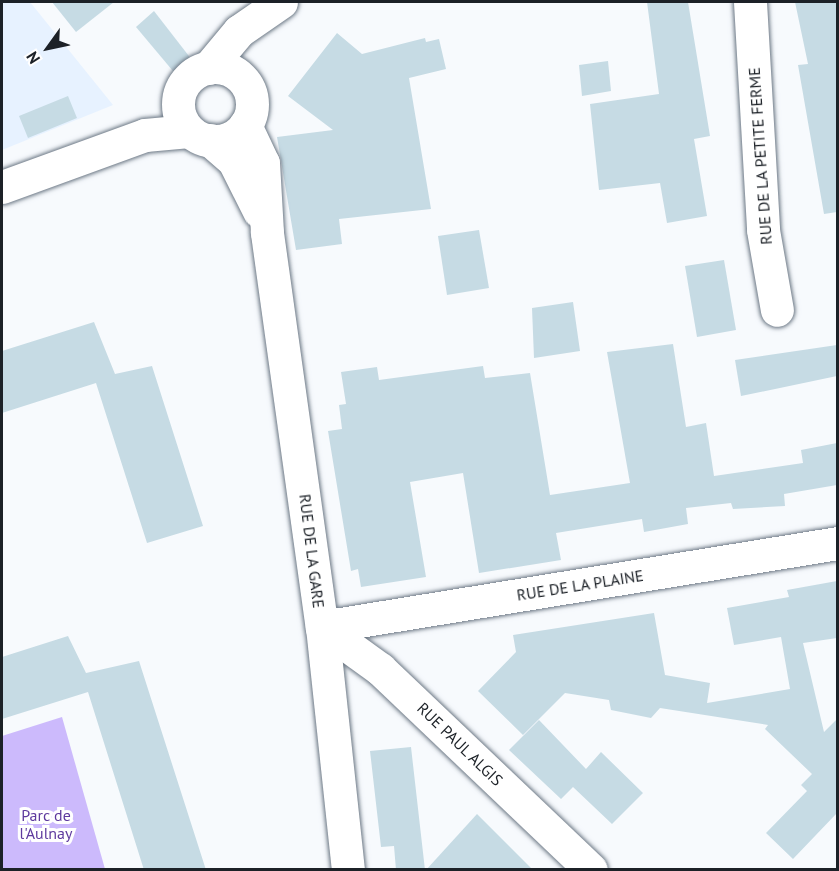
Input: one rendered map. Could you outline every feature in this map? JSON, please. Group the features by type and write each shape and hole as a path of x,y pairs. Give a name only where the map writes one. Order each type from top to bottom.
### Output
{"street":[{"name":"RUE DE LA PETITE FERME","path":"750,2 763,230 777,310"},
{"path":"72,158 126,123 178,100 188,79 208,68 239,31 279,3"},
{"path":"239,76 279,3"},
{"path":"208,68 239,76"},
{"path":"2,187 72,158 145,135 229,138 245,125 252,105 239,76"},
{"path":"178,100 200,136"},
{"name":"RUE DE LA GARE","path":"245,125 262,163 267,233 322,627 348,870"},
{"name":"RUE DE LA GARE","path":"200,136 246,180 267,233"},
{"name":"RUE DE LA PLAINE","path":"322,627 837,543"},
{"name":"RUE PAUL ALGIS","path":"322,627 380,669 591,870"}],"shaded area":[{"path":"2,2 30,2 113,105 2,150"}],"green space":[{"name":"Parc de l'Aulnay","path":"62,717 105,869 2,869 2,736"}],"building":[{"path":"52,2 114,2 76,32"},
{"path":"647,2 688,2 710,136 694,139 707,216 667,223 660,183 599,190 590,104 659,94"},
{"path":"795,2 837,2 837,212 824,214 798,65 808,64"},
{"path":"154,11 192,60 192,76 183,83 136,27"},
{"path":"337,33 362,54 425,38 426,42 439,39 446,69 409,78 431,209 339,219 342,244 296,250 277,137 333,130 288,96"},
{"path":"608,61 611,91 582,96 579,65"},
{"path":"68,96 77,118 28,138 19,116"},
{"path":"479,230 489,288 447,295 438,236"},
{"path":"724,260 736,330 697,337 685,266"},
{"path":"573,302 580,351 534,358 532,308"},
{"path":"94,322 115,374 152,366 203,526 147,543 96,383 2,413 2,351"},
{"path":"673,344 686,427 706,423 714,476 803,463 801,450 837,443 837,485 784,494 785,506 733,509 731,503 686,508 688,524 644,532 642,519 556,533 561,560 479,573 463,473 410,482 426,577 361,587 358,569 351,571 328,431 342,429 339,405 346,404 341,372 377,367 379,380 483,366 485,378 530,373 550,495 630,483 607,352"},
{"path":"837,345 837,376 741,396 735,360"},
{"path":"837,581 837,638 803,643 824,732 837,719 837,813 793,859 766,833 807,791 801,785 812,774 765,729 768,725 660,708 651,718 611,710 609,700 565,693 523,735 478,691 516,652 513,635 654,613 665,675 710,683 707,703 790,689 781,637 734,645 727,608 789,597 787,590"},
{"path":"68,636 86,673 139,661 206,870 144,870 88,692 2,719 2,657"},
{"path":"539,720 586,769 601,752 643,793 612,824 573,787 561,799 509,750"},
{"path":"411,747 425,870 396,870 394,846 381,847 370,751"},
{"path":"477,814 533,870 426,870"}]}
